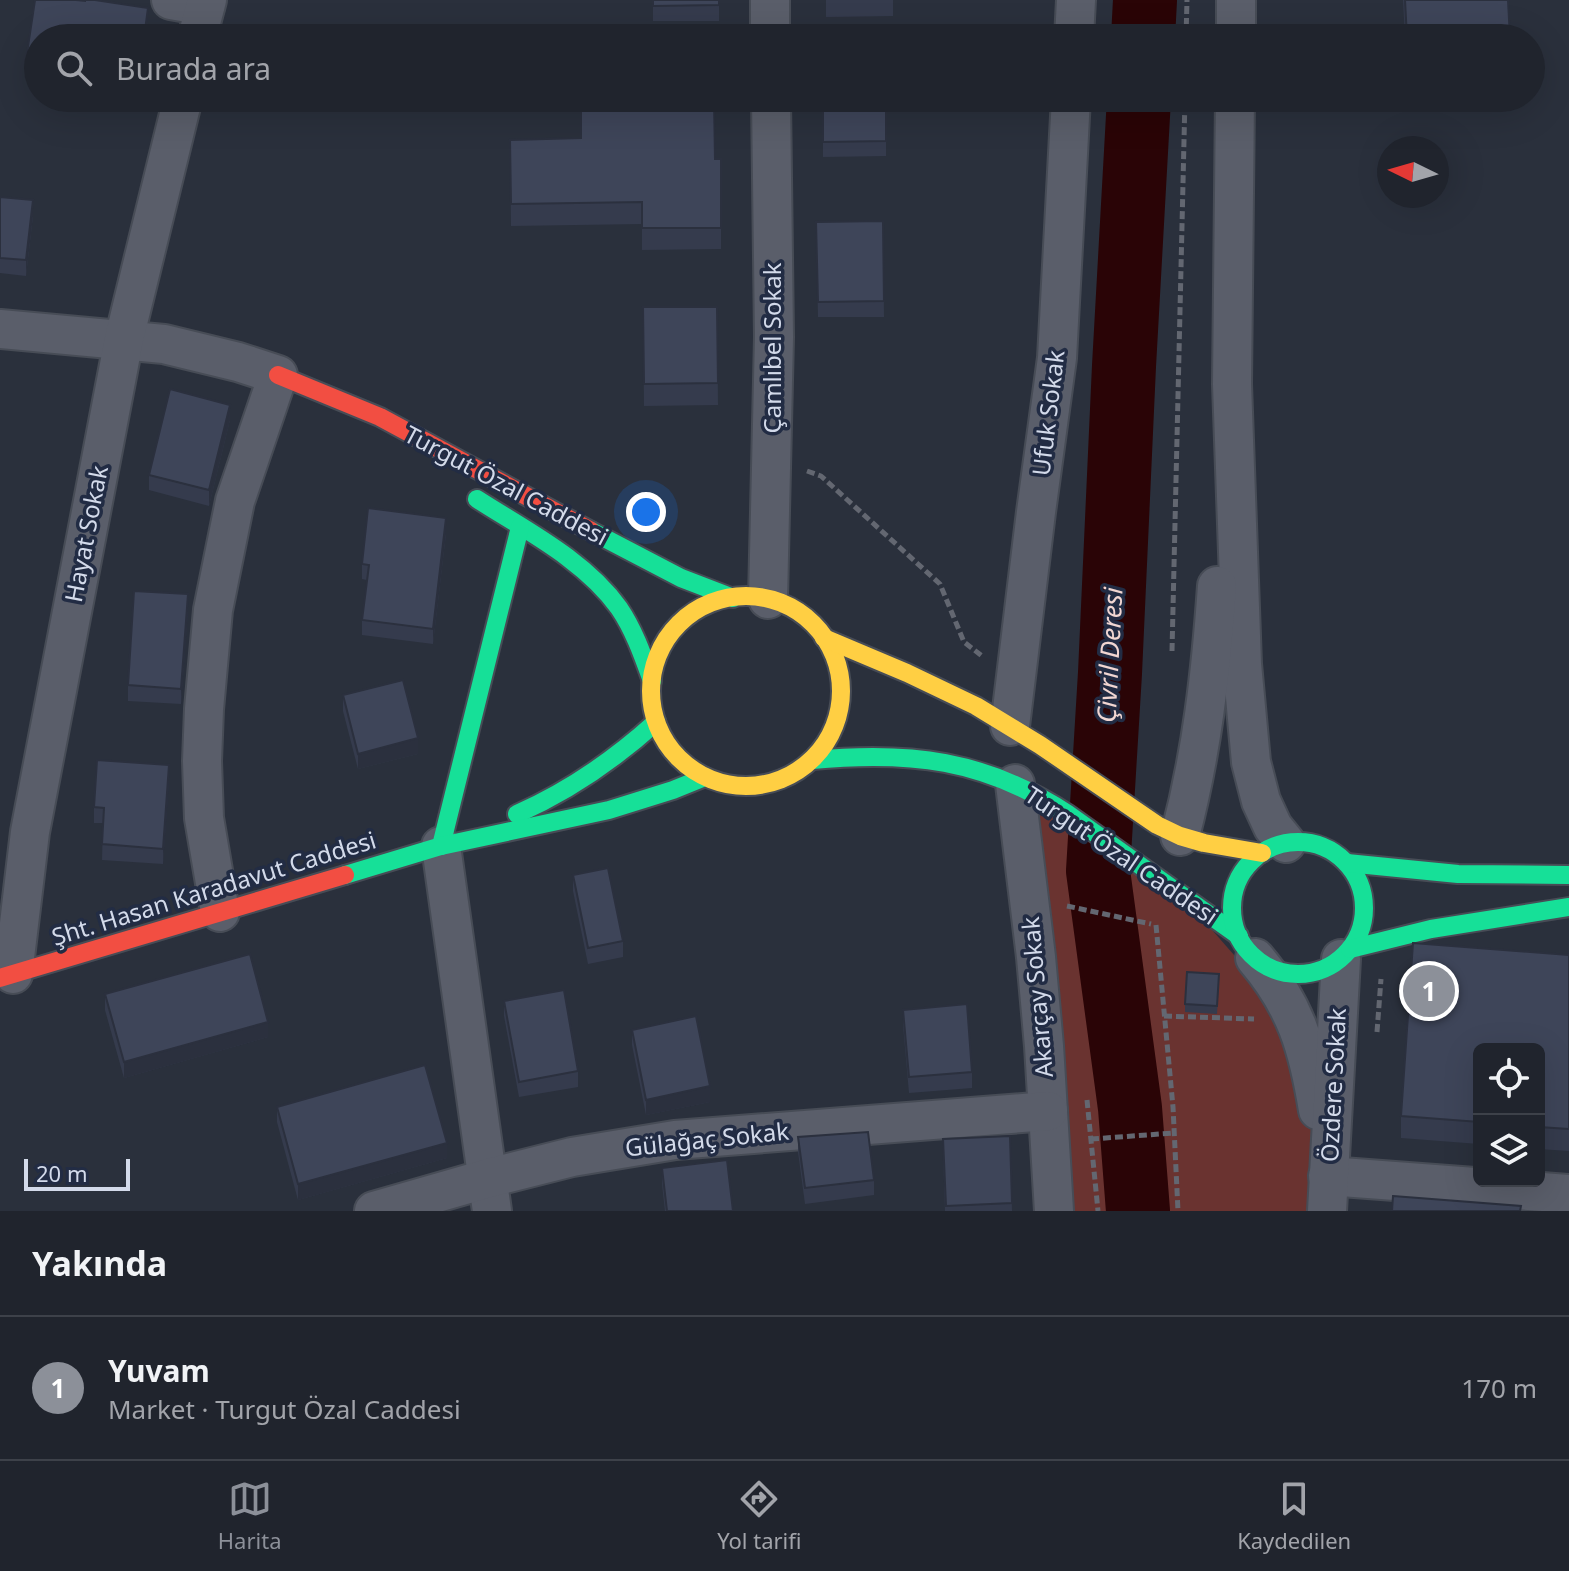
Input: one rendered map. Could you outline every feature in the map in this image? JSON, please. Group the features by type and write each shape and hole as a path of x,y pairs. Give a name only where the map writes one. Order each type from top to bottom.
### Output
{"street":[{"path":"770,0 770,24"},
{"path":"1075,24 1076,0"},
{"path":"1236,0 1236,24"},
{"name":"Hayat Sokak","path":"7,976 30,832 124,339 180,112"},
{"name":"Çamlıbel Sokak","path":"750,598 772,457 771,112"},
{"name":"Ufuk Sokak","path":"1010,726 1057,358 1070,112"},
{"path":"1235,112 1232,384 1242,664 1251,762 1261,801 1273,827 1274,848"},
{"name":"Turgut Özal Caddesi","path":"0,329 164,344 278,375 380,417 681,578 750,598"},
{"path":"220,912 204,818 202,761 213,610 235,501 278,375"},
{"name":"Turgut Özal Caddesi","path":"278,375 385,440"},
{"path":"1168,830 1191,794 1202,736 1212,666 1232,384"},
{"name":"Turgut Özal Caddesi","path":"464,491 588,576 612,600 638,641 652,681"},
{"path":"490,1194 441,846 520,527"},
{"path":"750,598 799,613 824,638 838,668 840,701 837,717 831,733 812,760 799,770 761,785 736,786 705,777 684,763 667,744 652,708 652,681 662,647 684,619 715,601 750,598"},
{"name":"Turgut Özal Caddesi","path":"824,638 976,706 1168,830 1226,848 1274,848"},
{"path":"441,846 543,803 570,788 619,755 656,722"},
{"name":"Turgut Özal Caddesi","path":"812,760 889,756 929,760 996,775 1068,815 1162,880 1247,947"},
{"path":"441,846 609,810 705,777"},
{"name":"Akarçay Sokak","path":"1015,784 1036,957 1054,1211"},
{"path":"1345,954 1357,938 1364,899 1355,873 1337,854 1313,843 1274,848 1243,872 1237,884 1232,910 1234,923 1247,947 1281,991 1299,1029 1313,1079 1328,1193 1569,1194"},
{"name":"Şht. Hasan Karadavut Caddesi","path":"7,976 441,846"},
{"path":"1347,863 1456,875 1569,875"},
{"path":"1247,947 1265,965 1278,971 1304,974 1317,971 1345,954 1397,935 1569,907"},
{"name":"Özdere Sokak","path":"1328,1193 1345,954"},
{"name":"Gülağaç Sokak","path":"374,1211 490,1194 572,1157 675,1140 1048,1111"}],"path":[{"path":"1186,24 1187,0"},
{"path":"1172,653 1185,112"},
{"path":"772,457 821,476 940,584 964,642 1015,682"},
{"path":"1162,880 1157,897 1156,925 1178,1211"},
{"path":"1061,905 1156,925"},
{"path":"1376,1044 1382,968 1397,949 1397,935"},
{"path":"1164,1016 1260,1019"},
{"path":"1091,1140 1174,1133"}],"shaded area":[{"path":"1026,789 1177,890 1299,1029 1327,1211 1054,1211"}],"building":[{"path":"35,0 95,0 148,8 146,24 31,24"},
{"path":"653,0 719,0 719,5 653,6"},
{"path":"1405,0 1508,0 1509,24 1406,24"},
{"path":"581,112 714,112 715,159 721,159 721,228 642,228 642,202 511,204 510,140 581,138"},
{"path":"823,112 886,112 886,141 823,142"},
{"path":"0,197 33,200 26,260 0,258"},
{"path":"883,221 884,301 818,302 816,222"},
{"path":"643,307 717,307 718,383 644,384"},
{"path":"170,389 230,405 209,490 149,475"},
{"path":"368,508 446,518 433,629 362,620 369,565 362,564"},
{"path":"134,591 188,594 181,689 128,685"},
{"path":"403,680 418,738 358,754 343,695"},
{"path":"97,760 169,765 163,849 102,844 104,808 94,807"},
{"path":"608,868 623,941 588,948 573,875"},
{"path":"1413,943 1569,955 1569,1129 1545,1127 1545,1043 1473,1043 1473,1122 1401,1116"},
{"path":"250,954 268,1022 124,1062 105,994"},
{"path":"1187,972 1219,974 1217,1006 1185,1004"},
{"path":"564,990 578,1071 519,1082 504,1001"},
{"path":"967,1004 972,1072 909,1077 903,1010"},
{"path":"696,1016 710,1086 646,1100 632,1030"},
{"path":"425,1065 447,1143 298,1184 277,1107"},
{"path":"868,1132 874,1180 805,1188 798,1137"},
{"path":"1010,1136 1012,1203 946,1206 943,1139"},
{"path":"727,1160 733,1211 667,1211 662,1168"},
{"path":"1393,1196 1521,1206 1520,1211 1392,1211"}],"waterway":[{"name":"Çivril Deresi","path":"1144,24 1145,0"},
{"name":"Çivril Deresi","path":"1138,112 1098,871 1130,1108 1138,1211"}],"traffic: fast":[{"path":"477,499 553,547 605,591 629,625 652,681"},
{"path":"441,846 520,527"},
{"path":"591,531 681,578 733,598"},
{"path":"517,814 590,774 656,722"},
{"path":"812,760 848,757 914,759 976,770 1006,781 1068,814 1239,936"},
{"path":"345,875 441,846 609,810 705,777"},
{"path":"1298,842 1323,847 1345,861 1359,883 1364,908 1359,933 1345,955 1323,969 1298,974 1273,969 1251,955 1237,933 1232,908 1237,883 1251,861 1273,847 1298,842"},
{"path":"1347,863 1458,874 1569,875"},
{"path":"1350,949 1431,929 1569,907"}],"traffic: slow":[{"path":"746,596 782,604 799,612 813,624 825,638 833,655 841,691 833,727 825,744 813,758 799,770 782,778 746,786 710,778 693,770 679,758 667,744 659,727 651,691 659,655 667,638 679,624 693,612 710,604 746,596"},
{"path":"824,638 976,706 1040,745 1157,825 1204,843 1262,853"}],"traffic: jam":[{"path":"278,375 380,417 591,531"},
{"path":"0,978 345,875"}],"place":[{"name":"Yuvam","path":"1429,991"}]}
